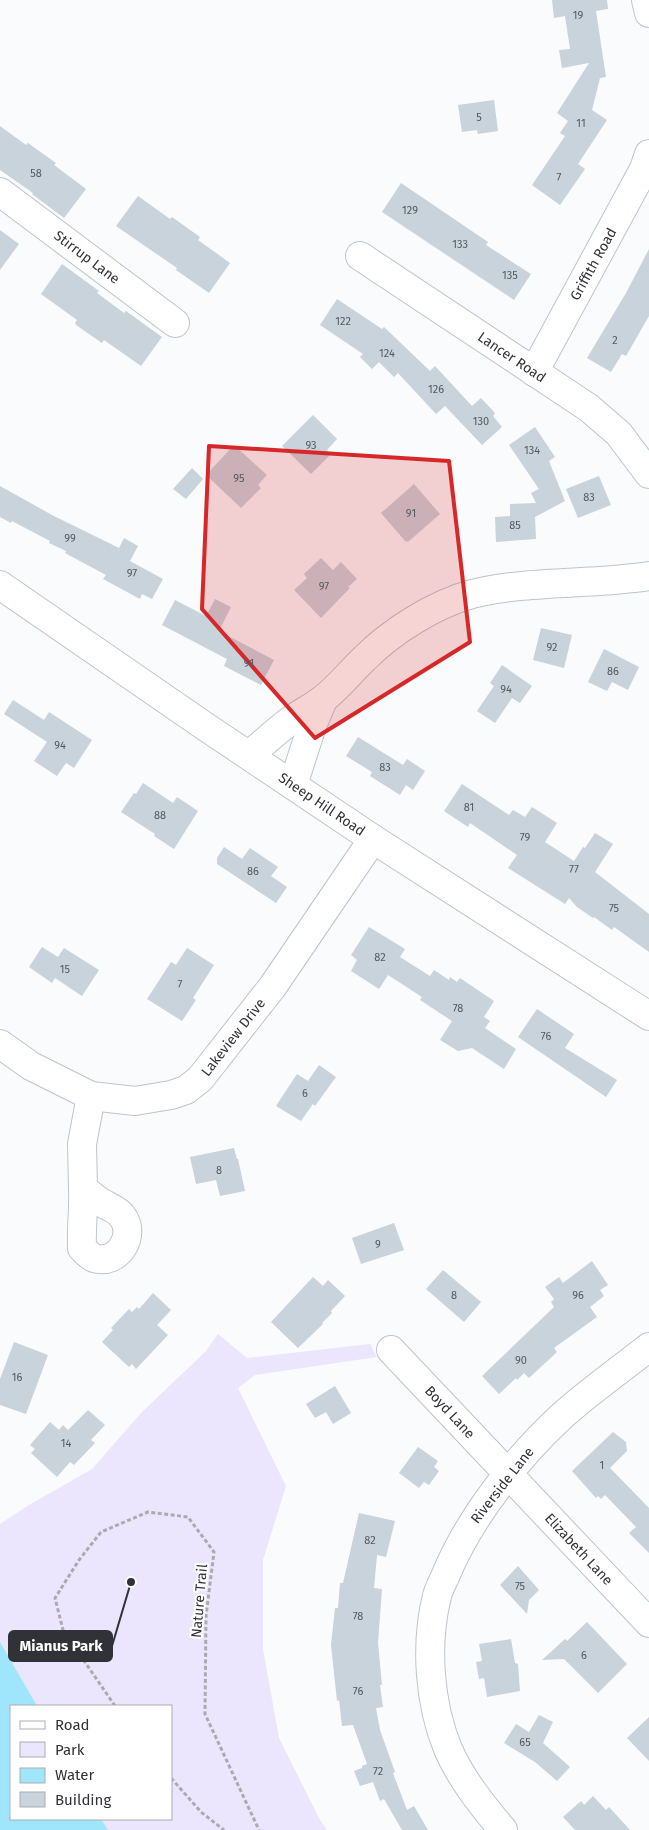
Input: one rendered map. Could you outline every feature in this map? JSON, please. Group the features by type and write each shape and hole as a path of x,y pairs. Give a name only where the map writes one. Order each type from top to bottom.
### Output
{"street":[{"path":"646,0 649,12"},
{"name":"Griffith Road","path":"534,372 644,170 649,154"},
{"name":"Stirrup Lane","path":"0,192 175,322"},
{"name":"Lancer Road","path":"360,256 589,408 619,434 649,474"},
{"path":"260,762 290,720 323,700 367,655 416,618 450,602 496,589 622,580 649,576"},
{"name":"Sheep Hill Road","path":"0,584 373,839 649,1016"},
{"path":"293,785 312,726 323,700"},
{"name":"Lakeview Drive","path":"0,1044 30,1066 91,1096 135,1101 171,1095 186,1090 200,1079 273,986 373,839"},
{"path":"84,1189 82,1144 91,1096"},
{"name":"Riverside Lane","path":"503,1830 467,1783 448,1749 436,1708 431,1675 430,1650 437,1596 468,1529 491,1496 535,1443 564,1414 649,1347"},
{"name":"Boyd Lane","path":"391,1350 509,1474"},
{"name":"Elizabeth Lane","path":"509,1474 649,1623"}],"path":[{"name":"Nature Trail","path":"114,1705 63,1630 55,1598 79,1560 102,1532 148,1512 188,1517 214,1552 206,1616 205,1714 259,1830"},
{"path":"172,1779 201,1812 224,1830"}],"highlighted area":[{"path":"209,446 449,461 470,642 315,738 202,609"}],"green space":[{"path":"218,1334 247,1358 370,1344 377,1357 255,1375 238,1388 286,1486 263,1560 263,1649 279,1738 320,1820 327,1830 106,1830 101,1820 172,1820 172,1705 35,1705 0,1642 0,1524 92,1469 142,1412 205,1352"}],"water":[{"path":"0,1642 36,1705 10,1705 10,1820 102,1820 108,1830 0,1830"}],"building":[{"path":"552,0 607,0 608,9 596,11 606,77 600,78 592,110 607,120 578,164 585,169 560,205 532,185 565,136 560,133 568,121 557,113 589,63 562,68 559,50 570,49 565,16 554,18"},
{"path":"494,100 498,131 478,134 477,130 462,132 458,105"},
{"path":"0,126 26,145 28,143 56,163 54,165 86,189 64,218 0,170"},
{"path":"401,183 488,242 486,245 531,274 514,300 382,212"},
{"path":"138,196 170,219 172,217 200,237 198,240 230,263 209,293 176,270 177,268 116,226"},
{"path":"0,230 19,244 0,270"},
{"path":"649,249 649,316 626,356 622,354 611,372 587,358 626,293"},
{"path":"62,264 99,291 97,293 124,313 126,311 162,337 141,366 104,340 102,343 76,325 77,320 41,294"},
{"path":"337,299 382,329 384,327 430,371 435,366 472,406 481,398 495,413 493,416 502,427 482,445 445,406 436,414 398,373 394,377 379,362 372,369 360,357 363,354 320,325"},
{"path":"313,415 337,439 327,450 331,454 311,474 282,446"},
{"path":"535,427 555,457 549,461 565,501 535,517 536,539 496,542 495,517 510,516 510,504 536,503 531,493 539,489 509,445"},
{"path":"234,445 267,475 258,485 261,488 241,508 206,475"},
{"path":"192,468 203,479 186,499 173,489"},
{"path":"599,476 611,505 578,518 566,489"},
{"path":"414,484 440,514 408,542 405,541 381,513"},
{"path":"0,486 52,515 119,548 124,538 138,546 130,561 163,579 152,599 142,594 140,599 103,579 106,575 65,553 66,551 49,543 50,541 12,521 11,523 0,517"},
{"path":"321,558 333,570 341,562 357,579 321,618 294,590 307,578 304,574"},
{"path":"215,599 231,607 219,631 274,660 261,685 224,666 227,659 162,625 175,600 206,616"},
{"path":"541,628 572,635 564,668 533,660"},
{"path":"604,649 639,667 628,690 612,682 607,691 588,682"},
{"path":"502,665 532,686 520,703 512,698 495,723 477,711 494,686 490,683"},
{"path":"13,700 44,720 49,712 92,740 74,768 66,763 57,776 34,761 47,742 4,714"},
{"path":"358,737 403,765 407,759 425,771 413,790 406,785 400,795 370,776 372,772 346,756"},
{"path":"143,783 173,803 177,797 198,811 174,849 121,812"},
{"path":"462,784 509,815 513,810 525,817 532,807 557,823 545,842 574,861 595,833 613,844 595,872 649,914 649,952 614,927 612,930 593,918 577,907 569,898 565,904 508,868 517,855 470,823 468,827 444,811"},
{"path":"224,847 242,859 250,848 278,867 271,876 287,887 276,903 217,864 217,858"},
{"path":"369,927 405,949 400,957 430,976 434,970 449,980 450,977 457,982 460,978 494,1001 484,1017 490,1021 485,1028 516,1049 504,1069 472,1048 458,1051 440,1040 452,1021 420,1000 422,997 388,975 379,989 351,971 357,960 351,955"},
{"path":"42,947 58,957 64,948 99,970 82,996 55,978 52,983 29,967"},
{"path":"187,948 214,965 193,998 196,1000 182,1021 147,999 171,962 176,965"},
{"path":"537,1009 574,1034 565,1048 617,1080 606,1097 518,1037"},
{"path":"319,1065 336,1077 315,1106 313,1104 301,1121 276,1106 297,1074 308,1081"},
{"path":"234,1148 245,1191 220,1196 216,1180 196,1184 190,1157"},
{"path":"394,1223 404,1250 361,1264 352,1238"},
{"path":"592,1261 608,1285 600,1290 604,1296 590,1307 597,1317 554,1348 557,1352 529,1378 524,1373 499,1394 482,1376 554,1307 551,1302 554,1299 545,1287 559,1277 563,1283"},
{"path":"443,1270 481,1302 464,1322 426,1289"},
{"path":"313,1277 323,1286 328,1280 345,1296 331,1311 332,1313 323,1324 298,1348 271,1322"},
{"path":"153,1293 171,1310 157,1325 168,1335 136,1369 132,1364 129,1367 102,1342 113,1330 111,1328 129,1309 132,1312 137,1307 139,1309"},
{"path":"14,1342 48,1355 26,1414 0,1405 0,1379"},
{"path":"335,1386 351,1413 333,1424 326,1412 315,1418 306,1404"},
{"path":"88,1410 105,1425 91,1440 95,1443 74,1465 70,1462 57,1477 31,1453 35,1449 30,1445 50,1422 59,1430 63,1425 68,1430"},
{"path":"613,1432 626,1442 627,1451 610,1468 649,1508 649,1553 629,1533 636,1527 605,1495 601,1499 598,1496 596,1498 572,1471"},
{"path":"418,1447 438,1461 434,1467 439,1471 429,1485 424,1482 419,1488 399,1473"},
{"path":"359,1513 395,1521 386,1557 377,1555 374,1588 382,1589 378,1643 383,1707 376,1708 380,1730 395,1772 393,1773 407,1810 414,1806 428,1830 402,1830 384,1799 380,1801 373,1782 360,1786 354,1771 367,1764 353,1725 342,1726 339,1700 337,1701 331,1645 335,1608 338,1608 340,1583 343,1583"},
{"path":"518,1566 539,1590 529,1600 527,1614 500,1585"},
{"path":"587,1622 627,1664 598,1693 564,1659 542,1660 565,1639 567,1641"},
{"path":"511,1639 515,1663 518,1664 520,1691 487,1697 484,1678 479,1679 476,1662 482,1661 479,1644"},
{"path":"539,1715 553,1722 543,1743 570,1767 557,1781 535,1762 504,1743 516,1724 529,1732"},
{"path":"649,1717 649,1761 627,1738"},
{"path":"593,1796 606,1810 609,1807 630,1830 575,1830 563,1817 581,1801 584,1805"}],"place":[{"name":"Mianus Park","path":"131,1582"}]}
